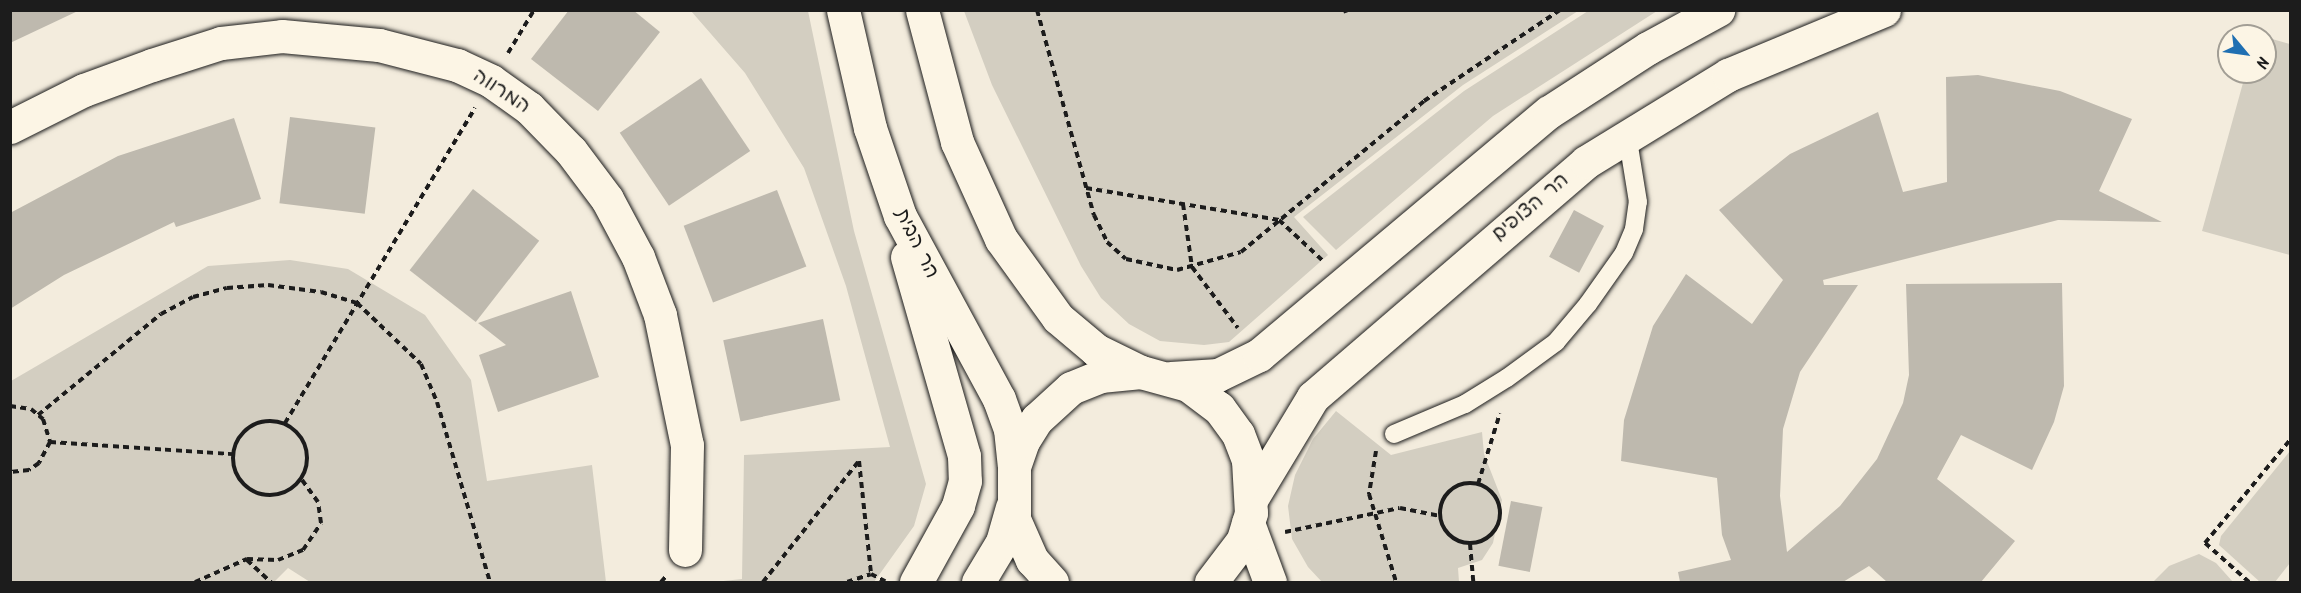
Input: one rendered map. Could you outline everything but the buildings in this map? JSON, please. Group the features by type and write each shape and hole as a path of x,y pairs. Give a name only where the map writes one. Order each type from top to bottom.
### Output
{"main road":[{"name":"הר הבית","path":"843,10 883,169 916,250 978,354 999,399 1010,429 1014,467"},
{"path":"922,10 957,142 1001,239 1058,318 1096,350 1156,375 1219,408 1238,434 1248,460 1251,520 1270,582"},
{"path":"978,582 1002,542 1012,505 1014,467 1032,426 1058,397 1100,376 1218,375 1259,355 1348,285 1549,112 1648,48 1718,10"},
{"name":"הר הצופים","path":"1211,582 1243,540 1313,397 1538,201 1627,134 1738,70 1884,10"},
{"name":"המרווה","path":"10,127 84,90 152,65 221,43 282,36 380,45 456,65 491,81 529,108 571,151 607,200 638,257 660,315 687,445 685,550"},
{"path":"883,169 964,456 965,481 958,506 916,582"},
{"path":"1012,505 1022,544 1052,582"}],"lane":[{"path":"1394,434 1465,404 1522,368 1556,342 1624,253 1634,229 1638,202 1627,134"}],"path":[{"path":"285,423 534,10"},
{"path":"1036,12 1086,188 1107,242 1126,259 1177,270 1241,252 1424,101 1560,10"},
{"path":"1086,188 1279,220 1348,285"},
{"path":"1183,204 1192,267 1259,355"},
{"path":"38,415 161,314 193,297 227,288 268,285 321,292 357,303 421,364 437,402 490,582"},
{"path":"1478,484 1492,430 1522,368"},
{"path":"10,406 31,409 38,415 50,442"},
{"path":"195,582 247,559 278,560 303,550 321,523 318,502 302,479 305,445 285,423 273,420 248,427 233,454 240,479 255,491 281,493 302,479"},
{"path":"1394,434 1379,446 1371,463 1369,494 1396,582"},
{"path":"2249,582 2205,543 2290,440"},
{"path":"50,442 233,454"},
{"path":"10,472 29,470 39,463 50,442"},
{"path":"763,582 859,461 871,574"},
{"path":"1478,484 1493,494 1500,519 1489,536 1470,544 1449,535 1440,516 1449,492 1458,485 1478,484"},
{"path":"1251,520 1374,513 1400,508 1440,516"},
{"path":"1470,544 1473,582"},
{"path":"247,559 271,582"},
{"path":"847,582 871,574 887,582"}],"shaded area":[{"path":"964,10 1578,11 1463,85 1294,217 1328,255 1229,342 1204,345 1160,341 1129,324 1101,298 1081,266 992,85"},
{"path":"691,11 808,11 854,231 926,484 914,526 874,582 714,582 742,579 744,455 890,447 846,286 804,168 745,73"},
{"path":"1588,11 1657,11 1493,116 1336,250 1303,217 1464,91"},
{"path":"2277,40 2290,44 2290,255 2202,231 2243,84 2277,84"},
{"path":"290,260 348,269 425,315 471,380 487,481 592,465 606,582 310,582 288,568 274,582 11,582 11,381 208,266"},
{"path":"1336,411 1391,455 1482,432 1484,454 1502,500 1493,543 1482,560 1458,568 1459,582 1322,582 1308,567 1292,539 1288,506 1295,475 1313,439"},
{"path":"2290,451 2290,563 2275,582 2260,582 2219,545 2221,536"},
{"path":"2199,554 2216,563 2233,582 2153,582 2169,566"}]}
